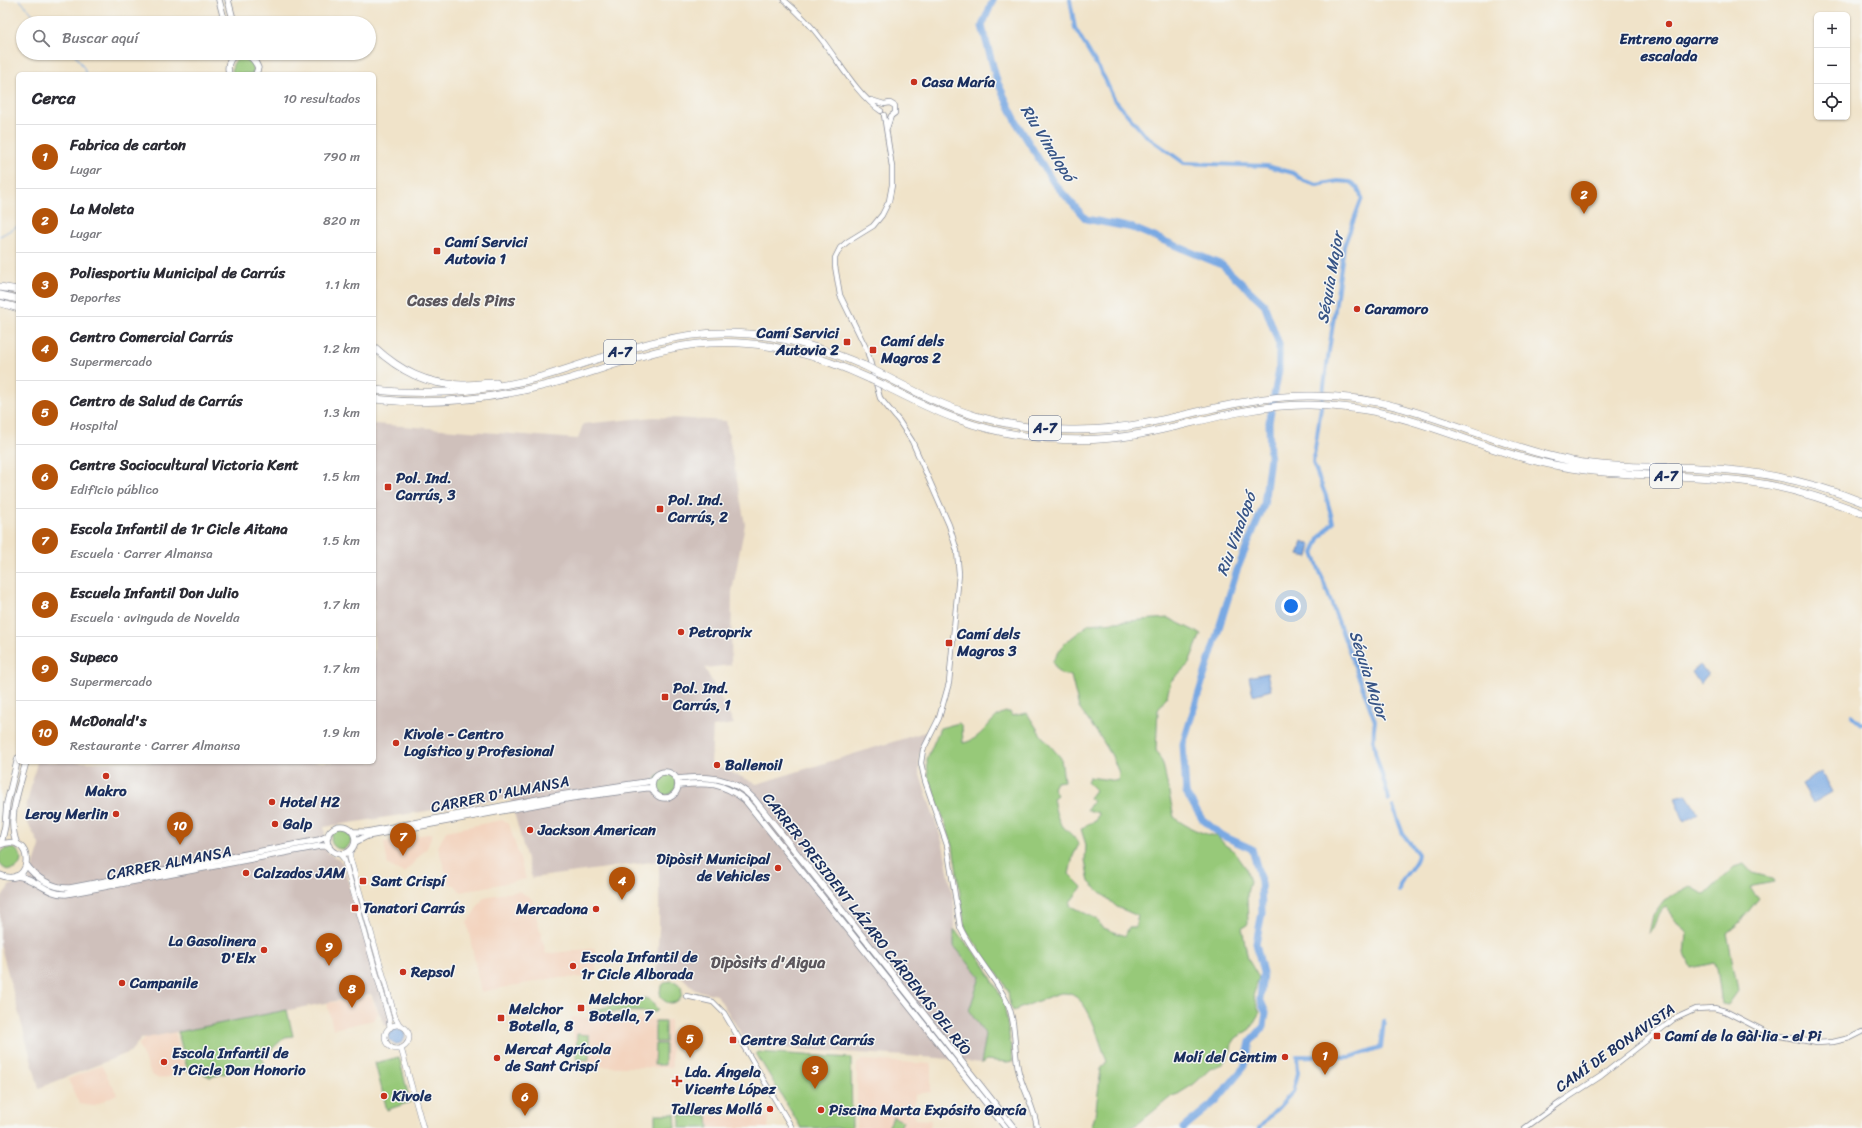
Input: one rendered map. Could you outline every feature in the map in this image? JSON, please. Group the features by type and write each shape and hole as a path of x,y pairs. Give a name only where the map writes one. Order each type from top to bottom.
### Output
{"highway":[{"path":"0,286 16,290"},
{"path":"0,295 16,299"},
{"path":"0,304 16,308"},
{"name":"A-7","path":"376,390 434,393 490,388 547,375 624,350 658,341 685,336 729,333 774,337 840,355 947,406 977,416 1007,423 1048,428 1084,430 1120,428 1220,406 1265,398 1328,396 1382,403 1416,412 1533,453 1577,462 1627,466 1718,469 1762,474 1824,489 1862,502"},
{"name":"A-7","path":"376,399 434,402 472,399 512,393 570,378 654,352 709,343 752,344 786,350 828,361 870,379 926,407 969,423 1017,434 1048,438 1112,438 1159,430 1247,409 1279,405 1327,406 1387,414 1530,460 1581,470 1725,479 1769,485 1821,498 1862,513"},
{"path":"376,349 401,369 422,380 435,383 461,385 487,383 511,384"},
{"path":"376,403 400,405 453,405 472,403 512,393"}],"main road":[{"path":"219,0 223,16"},
{"path":"228,0 232,16"},
{"path":"254,60 258,68 257,72"},
{"path":"229,72 230,62"},
{"path":"0,844 5,826 7,803 17,764"},
{"path":"17,844 13,827 15,806 26,764"},
{"path":"664,772 671,773 677,779 679,785 674,795 666,799 658,797 652,788 652,781 656,775 664,772"},
{"name":"CARRER PRESIDENT LÁZARO CÁRDENAS DEL RÍO","path":"677,779 702,776 721,779 736,785 754,799 1014,1128"},
{"name":"CARRER D'ALMANSA","path":"353,832 367,832 554,796 652,781"},
{"name":"CARRER PRESIDENT LÁZARO CÁRDENAS DEL RÍO","path":"679,785 709,783 726,788 745,800 1006,1128"},
{"path":"355,842 353,832 345,826 338,826 332,830 328,836 329,846 339,853 344,859 389,1019 390,1028 386,1035 387,1043 394,1048 401,1048 406,1044 409,1038 406,1029 400,1026 395,1018 351,862 350,850 355,842 367,836 496,811 609,792 652,788"},
{"name":"CARRER ALMANSA","path":"26,864 37,876 48,883 58,888 67,888 319,840 328,836"},
{"path":"0,844 6,842 17,844 24,850 26,864 23,871 16,876 3,876 0,883"},
{"name":"CARRER ALMANSA","path":"16,876 28,877 42,887 55,893 66,894 320,846 329,846"},
{"path":"339,853 350,850"},
{"path":"67,888 72,883"},
{"path":"390,1028 400,1026"},
{"path":"401,1048 424,1128"}],"street":[{"path":"784,0 815,30 869,100 883,113 891,116"},
{"path":"869,100 884,104 890,103 895,106 895,113 891,116 887,130"},
{"path":"884,104 883,113 887,130 893,176 889,201 882,215 873,226 840,248 835,258 836,278 844,305 867,350 880,398 899,420 912,441 949,525 957,551 959,574 949,683 939,718 923,750 922,770 947,845 960,927 965,938 990,972 1008,1003 1012,1021 1018,1072 1034,1110 1037,1128"},
{"path":"686,996 706,1000 718,1006 724,1013 792,1128"},
{"name":"CAMÍ DE BONAVISTA","path":"1525,1128 1601,1076 1674,1019 1696,1009 1710,1008 1725,1011 1774,1035 1817,1043 1833,1042 1850,1038 1862,1032"}],"shaded area":[{"path":"654,417 726,421 745,524 732,592 731,665 705,668 734,724 713,727 711,763 757,784 928,731 919,755 919,772 943,844 954,903 954,946 980,977 969,1011 986,1035 981,1063 938,1058 749,1046 717,995 695,990 679,974 656,978 659,928 659,861 532,878 510,798 324,827 327,852 342,862 391,1024 385,1026 371,994 141,1039 130,1052 39,1088 0,944 0,899 10,885 28,882 40,846 24,816 37,764 376,764 376,424 578,439 583,424"},
{"path":"502,820 509,824 526,879 460,892 455,885 449,884 438,847 446,831"},
{"path":"433,833 427,848 404,873 388,865 384,842"},
{"path":"519,891 532,899 546,954 595,948 596,977 554,978 481,992 467,923 484,897"},
{"path":"369,996 372,998 378,1013 374,1020 333,1029 327,1003"},
{"path":"571,1017 670,1020 672,1068 577,1066"},
{"name":"Escola Infantil de 1r Cicle Don Honorio","path":"175,1032 186,1072 164,1078 157,1078 151,1074 139,1044 145,1038"},
{"path":"862,1060 931,1064 931,1092 915,1094 914,1119 931,1120 930,1128 857,1128 857,1064"},
{"path":"101,1065 117,1094 93,1106 79,1104 68,1079"},
{"path":"708,1116 769,1117 768,1128 709,1128"}],"green space":[{"path":"249,60 253,64 254,72 233,72 233,64 236,61"},
{"path":"1168,618 1201,634 1188,665 1171,681 1167,696 1158,710 1156,750 1163,764 1174,817 1194,830 1217,836 1225,845 1234,851 1246,868 1250,882 1247,893 1248,924 1242,928 1248,959 1259,978 1253,996 1260,1012 1250,1029 1236,1038 1232,1044 1230,1054 1222,1064 1210,1069 1194,1084 1172,1096 1139,1123 1130,1128 1091,1128 1095,1116 1101,1069 1107,1061 1092,1020 1080,1001 1072,995 1063,993 1013,1011 1010,1005 1008,991 1002,980 965,928 953,846 928,775 927,759 940,728 959,723 962,726 963,743 978,736 998,715 1010,712 1012,716 1027,713 1041,735 1061,758 1064,781 1056,782 1053,788 1057,795 1053,798 1058,819 1079,844 1073,856 1069,874 1082,887 1070,902 1070,906 1097,919 1101,927 1125,936 1129,927 1135,927 1138,916 1117,907 1089,882 1085,860 1086,845 1081,829 1087,824 1096,821 1098,813 1087,810 1093,801 1089,798 1095,790 1087,782 1089,777 1118,781 1119,773 1112,756 1101,738 1079,708 1071,676 1060,674 1052,662 1065,643 1089,624"},
{"path":"665,773 669,774 675,780 675,788 669,794 665,795 661,794 655,788 654,784 655,780 661,774"},
{"path":"337,829 345,829 351,835 351,843 345,849 337,849 331,843 331,835"},
{"path":"10,848 18,851 21,859 18,867 10,870 2,867 -1,859 2,851"},
{"path":"1744,864 1752,873 1772,878 1774,882 1753,886 1750,888 1759,898 1739,923 1727,933 1738,991 1728,1005 1722,1004 1717,968 1714,963 1691,968 1685,954 1687,934 1666,907 1658,915 1649,934 1653,915 1664,900 1690,886 1705,895 1734,867"},
{"path":"954,929 982,961 1004,1002 1013,1061 1007,1062 986,1060 981,1064 986,1035 969,1011 980,977 954,946"},
{"path":"667,981 675,981 682,988 682,996 675,1003 667,1003 660,996 660,988"},
{"path":"645,998 650,1000 658,1010 656,1012 590,1011"},
{"path":"287,1010 293,1036 285,1037 262,1058 265,1064 210,1077 200,1072 202,1068 188,1072 178,1032"},
{"path":"655,1021 665,1021 665,1042 655,1042"},
{"path":"577,1034 589,1035 589,1060 576,1059"},
{"path":"655,1044 665,1044 665,1065 654,1065"},
{"path":"756,1053 851,1058 852,1128 801,1128"},
{"path":"399,1057 410,1102 387,1110 375,1063"},
{"path":"655,1114 675,1114 676,1128 655,1128"},
{"path":"680,1115 708,1116 709,1128 680,1128"},
{"path":"893,1117 903,1121 900,1128 888,1128"}],"water":[{"path":"1303,541 1311,545 1308,557 1298,555"},
{"path":"1700,665 1708,674 1700,684 1692,672"},
{"path":"1267,673 1271,690 1253,695 1249,677"},
{"path":"1821,772 1832,792 1813,803 1802,784"},
{"path":"1686,794 1698,813 1684,822 1675,797"},
{"path":"397,1028 403,1030 405,1036 403,1042 397,1044 391,1042 389,1036 391,1030"}],"waterway":[{"path":"20,0 35,16"},
{"name":"Riu Vinalopó","path":"993,0 982,26 997,81 1018,125 1053,182 1086,219 1133,228 1222,265 1264,304 1279,344 1279,370 1269,422 1270,457 1264,505 1237,570 1183,744 1186,793 1202,819 1221,835 1252,849 1261,881 1262,913 1256,943 1263,973 1260,999 1266,1013 1264,1026 1250,1042 1245,1066 1216,1101 1183,1128"},
{"name":"Séquia Major","path":"1070,0 1075,28 1105,79 1114,99 1144,134 1184,163 1267,166 1293,173 1304,181 1317,185 1338,181 1350,182 1357,187 1362,198 1344,246 1313,463 1326,496 1333,522 1319,539 1313,553 1323,580"},
{"path":"79,60 85,72"},
{"path":"0,236 16,227"},
{"name":"Séquia Major","path":"1324,583 1375,721 1375,752 1389,800"},
{"path":"1852,715 1862,724"},
{"name":"Séquia Major","path":"1393,807 1403,834 1418,854 1415,864 1402,881 1399,891"},
{"name":"Séquia Major","path":"1259,1128 1293,1092 1298,1073 1297,1056 1351,1057 1381,1047 1384,1021"}],"place":[{"name":"Entreno agarre escalada","path":"1669,24"},
{"name":"Casa María","path":"914,82"},
{"name":"La Moleta","path":"1584,214"},
{"name":"Camí Servici Autovia 1","path":"437,251"},
{"name":"Caramoro","path":"1357,309"},
{"name":"Camí Servici Autovia 2","path":"847,342"},
{"name":"Camí dels Magros 2","path":"873,350"},
{"name":"Pol. Ind. Carrús, 3","path":"388,487"},
{"name":"Pol. Ind. Carrús, 2","path":"660,509"},
{"name":"Petroprix","path":"681,632"},
{"name":"Camí dels Magros 3","path":"949,643"},
{"name":"Pol. Ind. Carrús, 1","path":"665,697"},
{"name":"Kivole - Centro Logístico y Profesional","path":"396,743"},
{"name":"Ballenoil","path":"717,765"},
{"name":"Makro","path":"106,776"},
{"name":"Hotel H2","path":"272,802"},
{"name":"Leroy Merlin","path":"116,814"},
{"name":"Galp","path":"275,824"},
{"name":"Jackson American","path":"530,830"},
{"name":"McDonald's","path":"180,845"},
{"name":"Escola Infantil de 1r Cicle Aitana","path":"403,856"},
{"name":"Dipòsit Municipal de Vehicles","path":"778,868"},
{"name":"Calzados JAM","path":"246,873"},
{"name":"Sant Crispí","path":"363,881"},
{"name":"Centro Comercial Carrús","path":"622,900"},
{"name":"Tanatori Carrús","path":"355,908"},
{"name":"Mercadona","path":"596,909"},
{"name":"La Gasolinera D'Elx","path":"264,950"},
{"name":"Supeco","path":"329,966"},
{"name":"Escola Infantil de 1r Cicle Alborada","path":"573,966"},
{"name":"Repsol","path":"403,972"},
{"name":"Campanile","path":"122,983"},
{"name":"Escuela Infantil Don Julio","path":"352,1008"},
{"name":"Melchor Botella, 7","path":"581,1008"},
{"name":"Melchor Botella, 8","path":"501,1018"},
{"name":"Camí de la Gàl·lia - el Pi","path":"1657,1036"},
{"name":"Centre Salut Carrús","path":"733,1040"},
{"name":"Molí del Cèntim","path":"1285,1057"},
{"name":"Mercat Agrícola de Sant Crispí","path":"497,1058"},
{"name":"Centro de Salud de Carrús","path":"690,1058"},
{"name":"Escola Infantil de 1r Cicle Don Honorio","path":"164,1062"},
{"name":"Fabrica de carton","path":"1325,1075"},
{"name":"Lda. Ángela Vicente López","path":"677,1081"},
{"name":"Poliesportiu Municipal de Carrús","path":"815,1089"},
{"name":"Kivole","path":"384,1096"},
{"name":"Talleres Mollá","path":"770,1109"},
{"name":"Piscina Marta Expósito García","path":"821,1110"},
{"name":"Centre Sociocultural Victoria Kent","path":"525,1116"}],"district":[{"name":"Cases dels Pins","path":"461,300"},
{"name":"Dipòsits d'Aigua","path":"768,962"}]}
